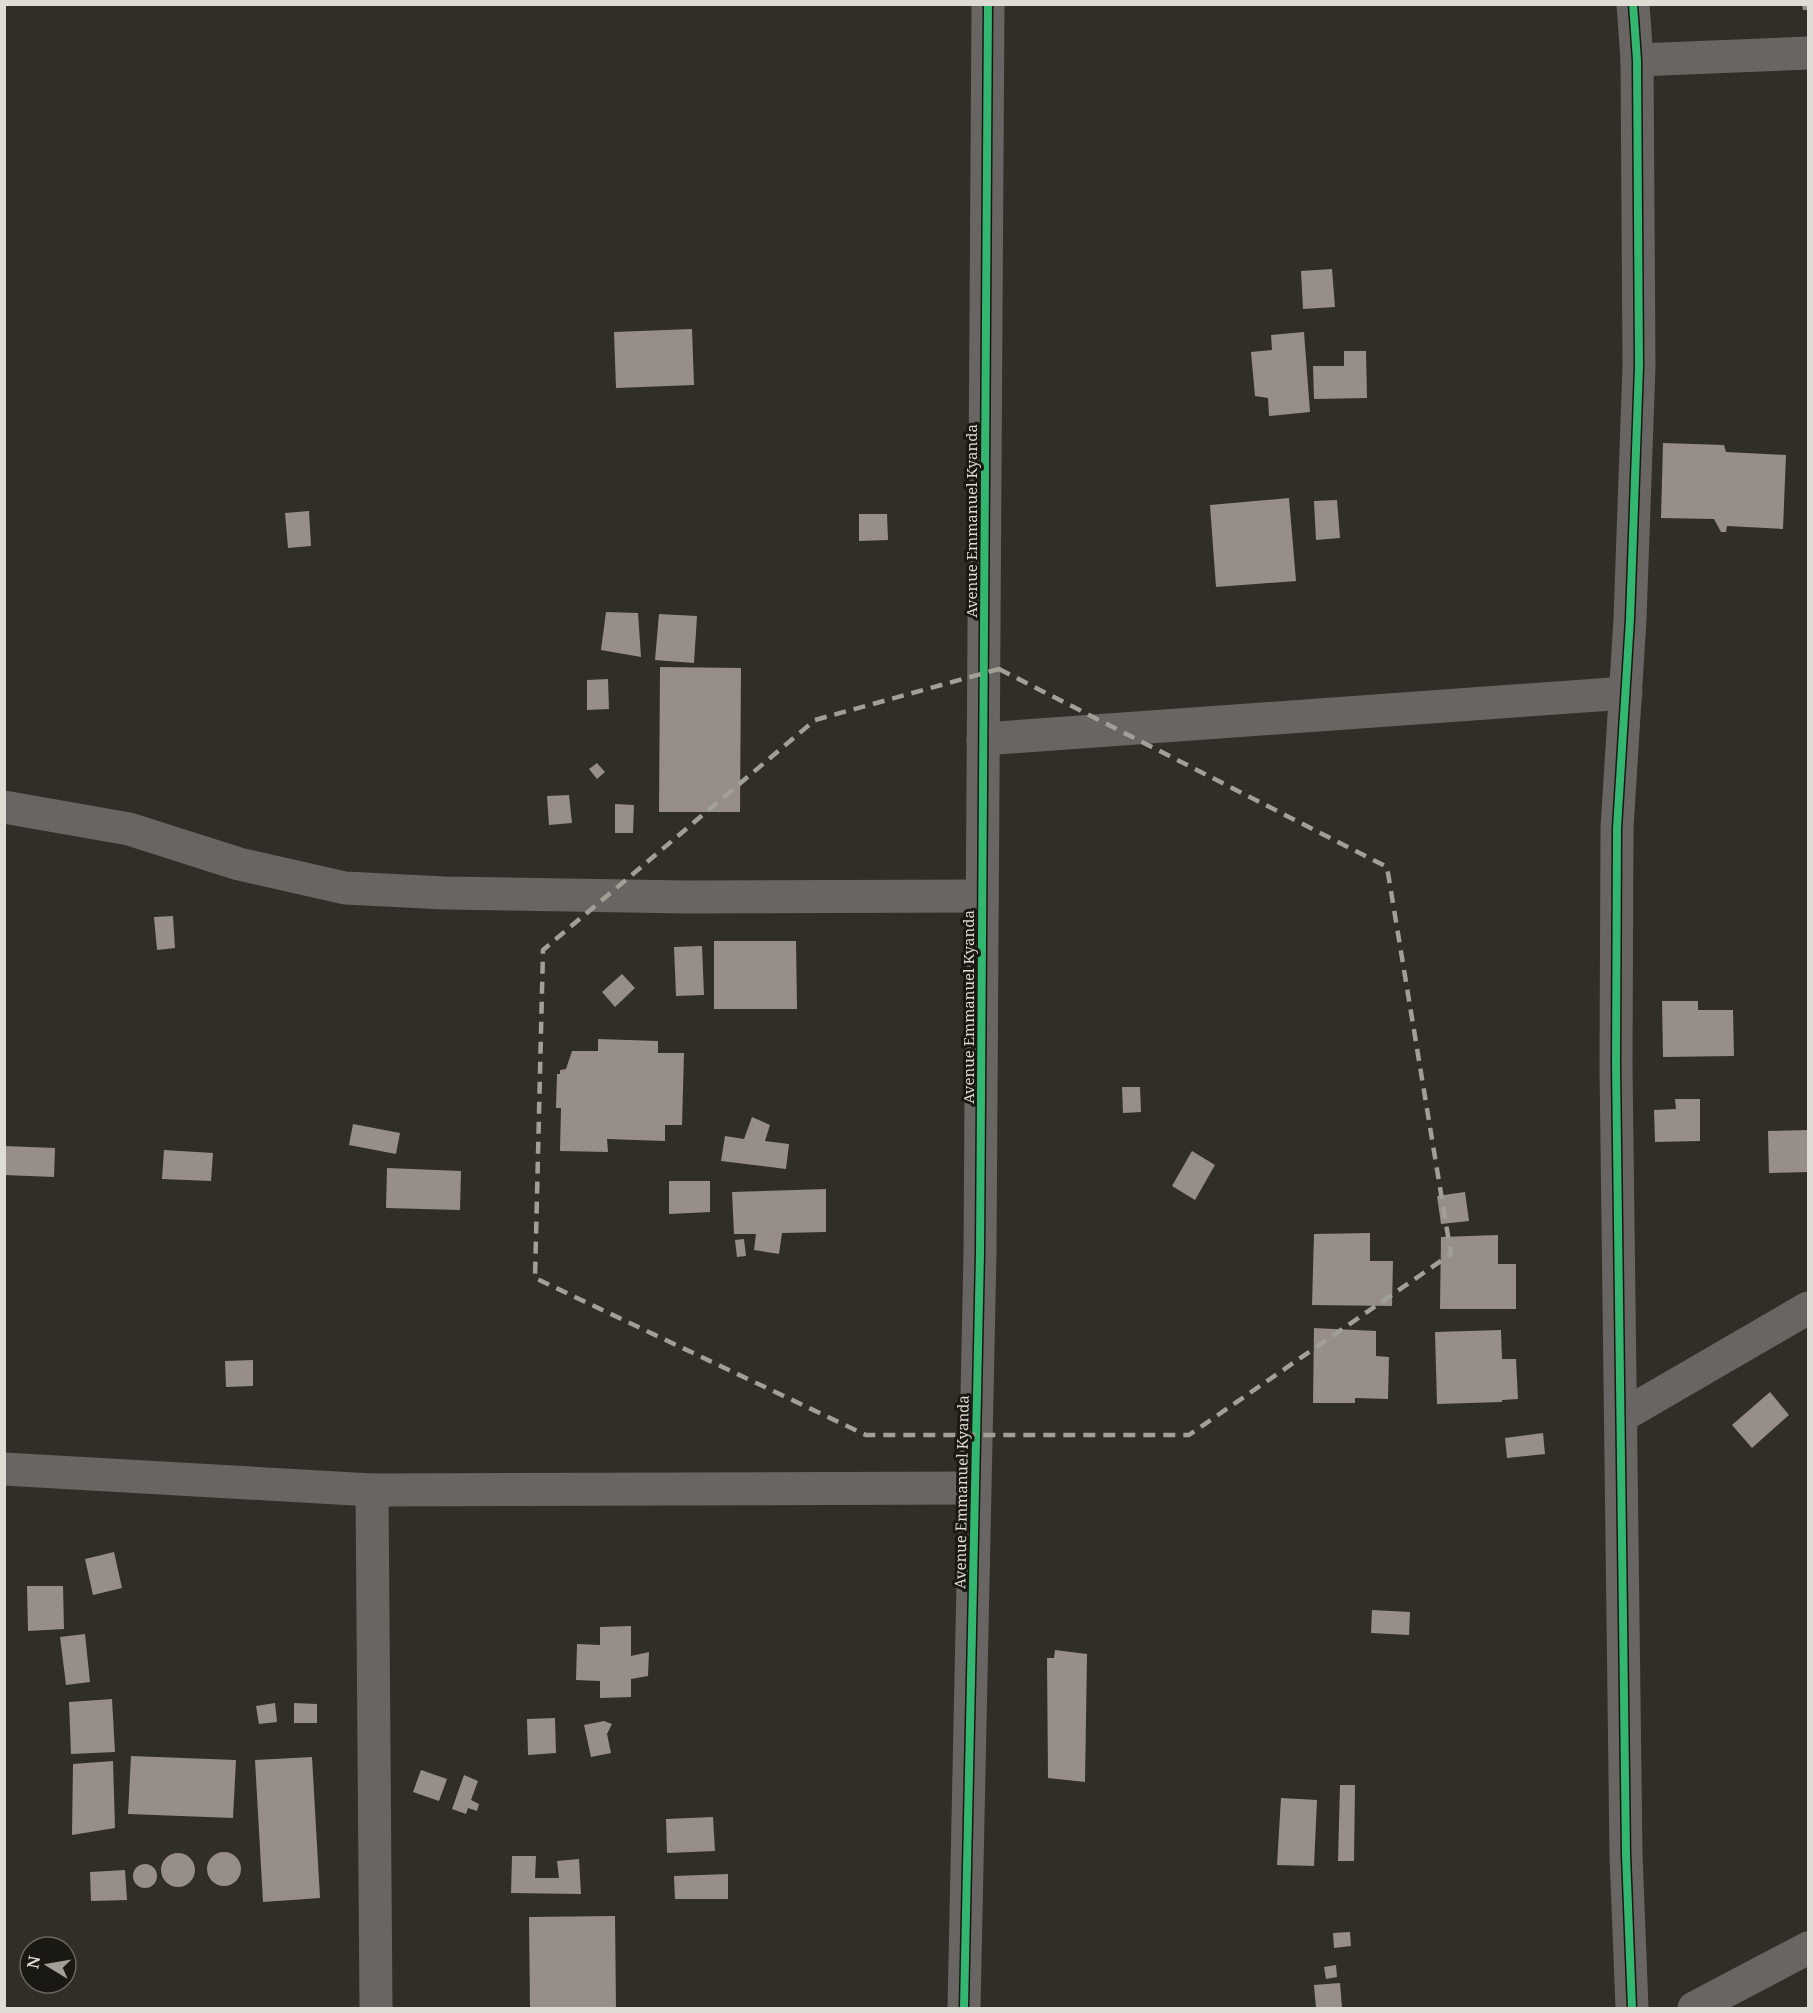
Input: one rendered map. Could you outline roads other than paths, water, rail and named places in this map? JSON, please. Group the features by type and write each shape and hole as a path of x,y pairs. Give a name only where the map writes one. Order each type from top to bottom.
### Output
{"street":[{"name":"Avenue Emmanuel Kyanda","path":"964,2008 980,1253 988,4"},
{"path":"1632,2008 1626,1855 1616,1065 1617,828 1638,445 1638,60 1633,4"},
{"path":"1638,60 1809,53"},
{"path":"983,739 1626,693"},
{"path":"4,807 129,829 239,864 345,888 445,893 686,897 982,896"},
{"path":"1622,1416 1809,1308"},
{"path":"4,1469 372,1490 974,1488"},
{"path":"372,1490 376,2008"},
{"path":"1694,2008 1809,1948"}]}
